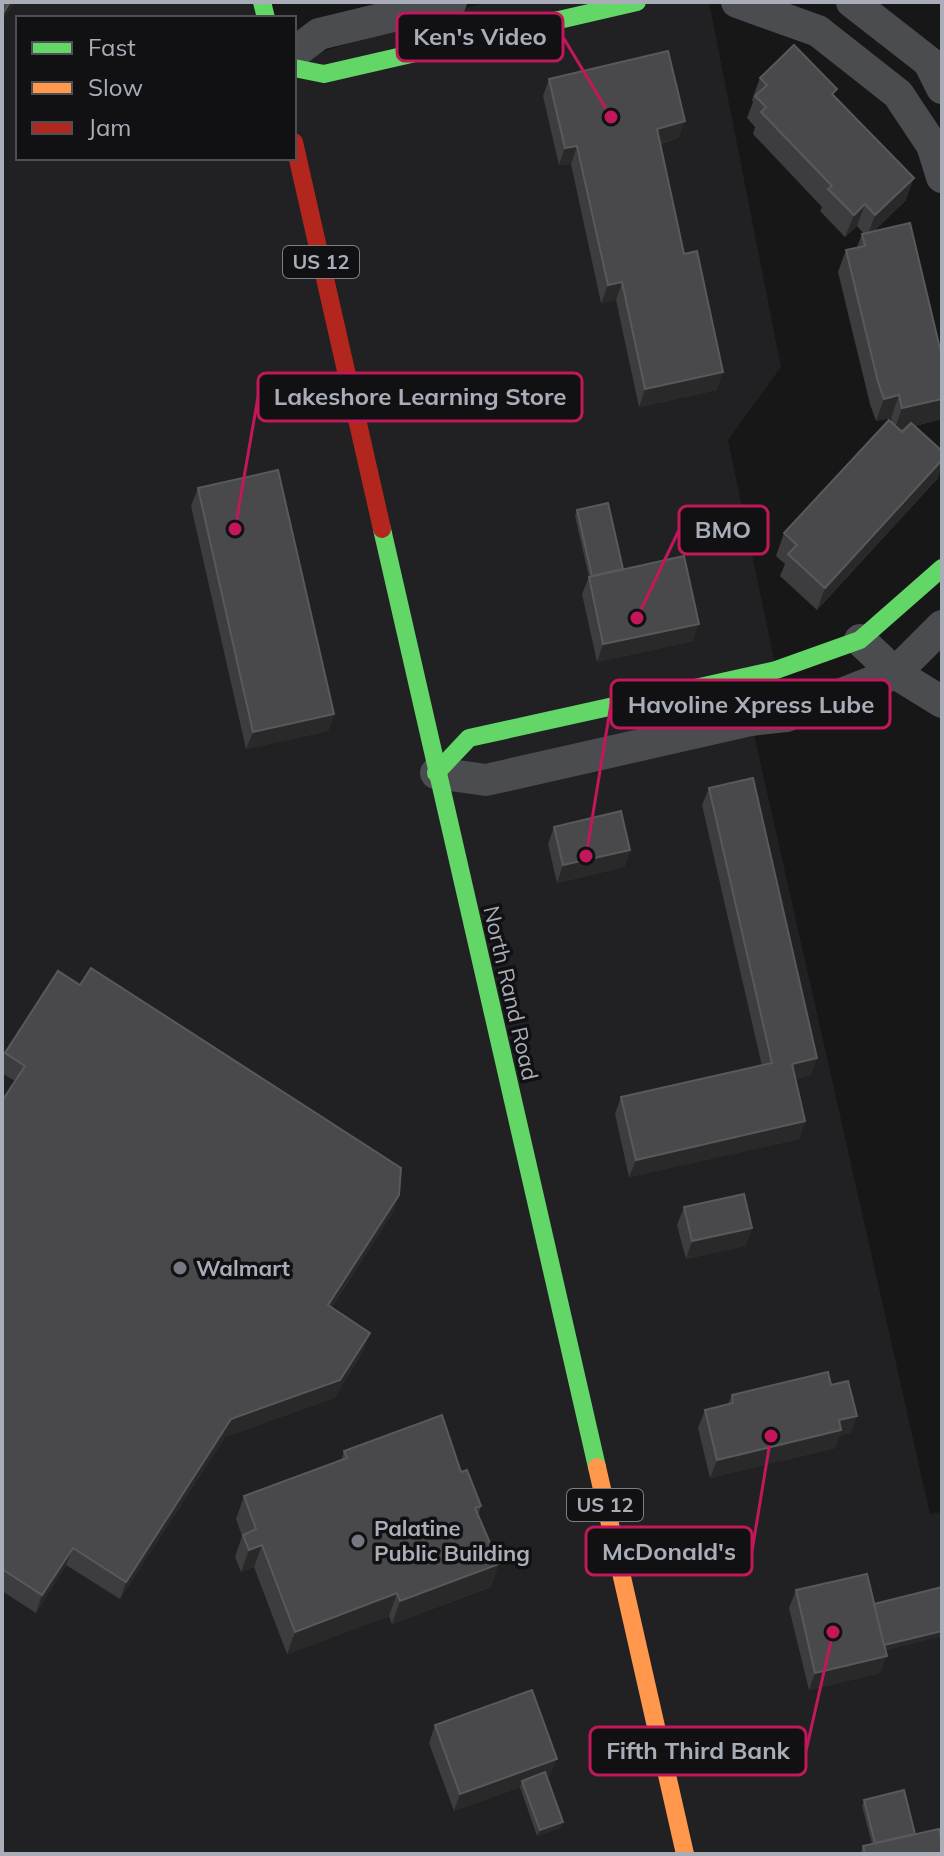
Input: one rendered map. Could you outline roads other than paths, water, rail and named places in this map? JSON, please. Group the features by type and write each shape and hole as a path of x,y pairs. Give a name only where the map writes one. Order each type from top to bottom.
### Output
{"main road":[{"path":"296,68 324,74 637,2"},
{"name":"North Rand Road","path":"296,151 685,1854"},
{"path":"436,773 469,738 776,670 860,640 942,568"}],"street":[{"path":"296,51 319,34 451,2"},
{"path":"737,2 818,31 898,94 932,145 942,177"},
{"path":"852,2 935,75"},
{"path":"436,773 486,780 737,723 786,716 895,673 942,626"},
{"path":"860,640 895,673 942,702"}],"place":[{"name":"Ken's Video","path":"611,117"},
{"name":"Lakeshore Learning Store","path":"235,529"},
{"name":"BMO","path":"637,618"},
{"name":"Havoline Xpress Lube","path":"586,856"},
{"name":"Walmart","path":"180,1268"},
{"name":"McDonald's","path":"771,1436"},
{"name":"Palatine Public Building","path":"358,1541"},
{"name":"Fifth Third Bank","path":"833,1632"}]}
